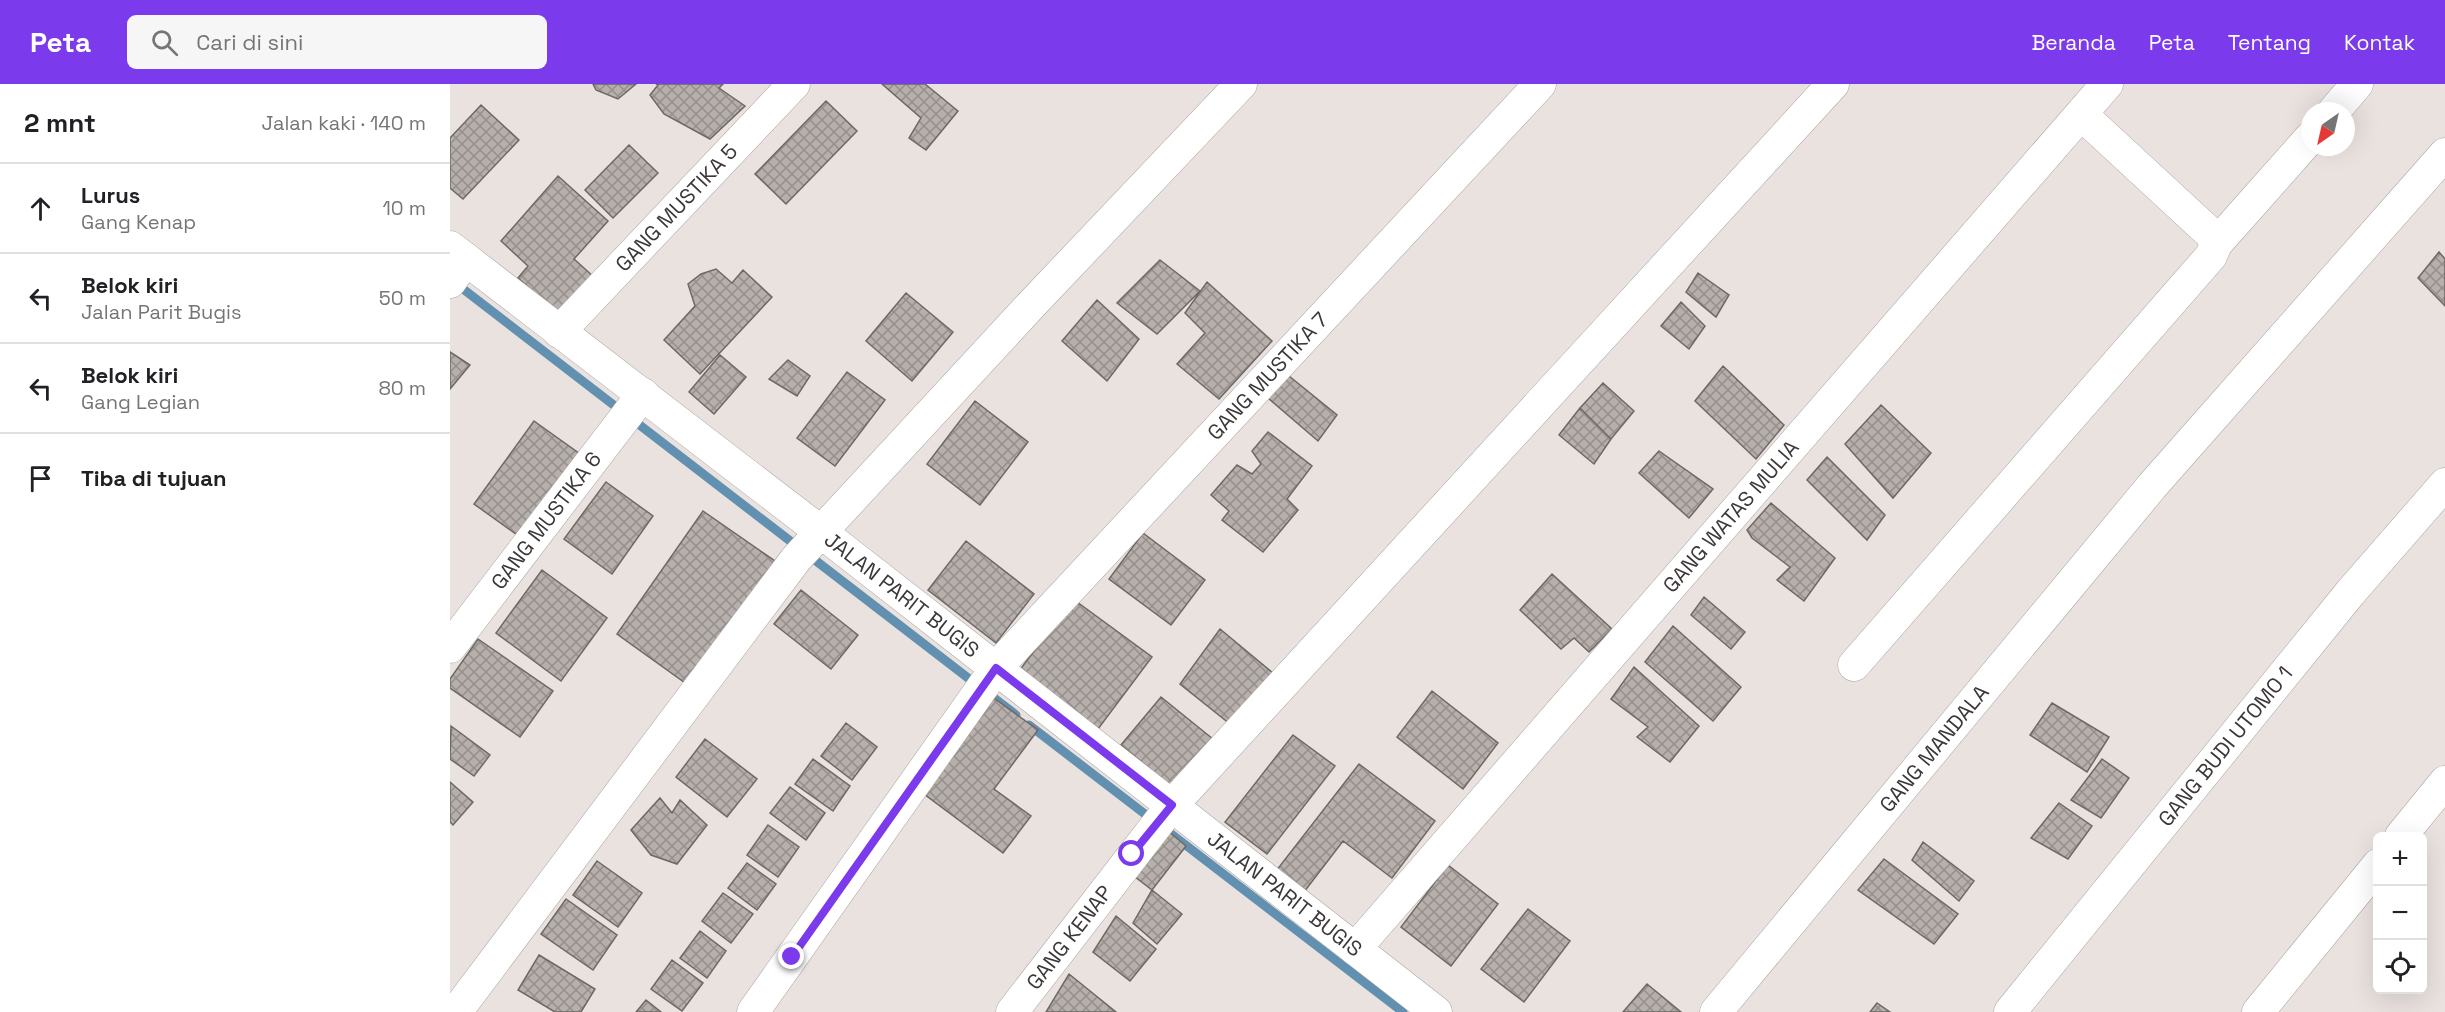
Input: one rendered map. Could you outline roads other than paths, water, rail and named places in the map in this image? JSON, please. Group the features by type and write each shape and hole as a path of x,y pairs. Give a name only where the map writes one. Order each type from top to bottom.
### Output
{"street":[{"name":"GANG MUSTIKA 5","path":"559,332 794,84"},
{"path":"456,1012 810,544 1040,295 1241,84"},
{"name":"GANG MUSTIKA 7","path":"753,1012 985,682 1539,84"},
{"name":"GANG KENAP","path":"1012,1012 1171,806 1833,84"},
{"name":"GANG WATAS MULIA","path":"1355,950 2107,84"},
{"path":"2342,102 2357,84"},
{"path":"2081,114 2212,235 2216,244"},
{"path":"1854,665 2211,256 2216,244 2301,148"},
{"name":"GANG MANDALA","path":"1716,1012 2152,486 2445,154"},
{"name":"JALAN PARIT BUGIS","path":"457,263 559,332 632,407 985,682 1171,806 1436,1012"},
{"name":"GANG MUSTIKA 6","path":"450,647 632,407"},
{"name":"GANG BUDI UTOMO 1","path":"2010,1012 2343,603 2445,483"},
{"path":"2405,832 2445,782"},
{"path":"2258,1012 2373,871"}],"waterway":[{"path":"454,282 1016,715"},
{"path":"1029,725 1154,821"},
{"path":"1170,833 1403,1012"}]}
